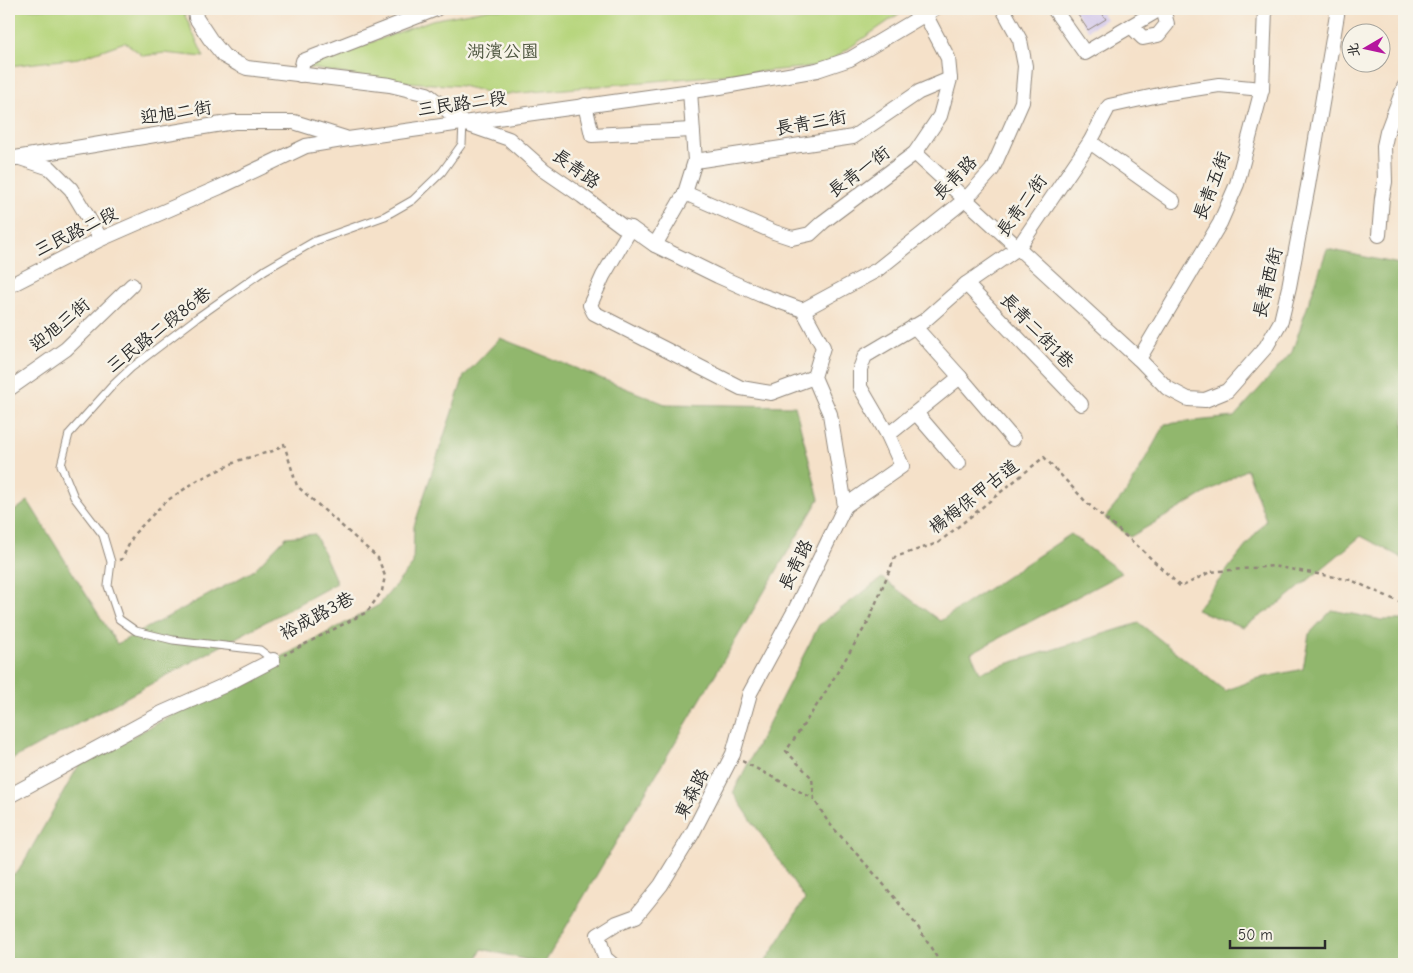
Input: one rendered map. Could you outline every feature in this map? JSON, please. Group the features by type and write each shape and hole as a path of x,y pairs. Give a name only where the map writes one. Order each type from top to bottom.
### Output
{"street":[{"path":"195,9 196,18 210,40 224,56 247,68 390,85 427,94 463,123"},
{"path":"300,75 303,61 436,9"},
{"name":"長青路","path":"463,123 509,139 544,170 622,226 631,228 655,245 718,276 802,310 877,270 966,199 992,170 1022,102 1025,66 1020,40 1003,9"},
{"path":"1054,9 1085,53 1131,26 1157,11 1167,24 1158,35 1142,38 1131,26"},
{"name":"長青五街","path":"1139,359 1220,223 1237,184 1262,89 1265,9"},
{"name":"長青西街","path":"915,153 1139,359 1167,388 1188,399 1205,400 1227,391 1266,346 1281,321 1290,287 1338,9"},
{"name":"長青一街","path":"685,193 792,238 810,234 823,222 915,153 940,116 950,80 948,58 929,11"},
{"name":"三民路二段","path":"9,286 101,239 220,187 306,146 348,138 690,91 817,70 850,59 929,11"},
{"name":"長青三街","path":"695,161 854,137 919,92 950,80"},
{"name":"長青二街","path":"888,435 860,387 860,369 865,356 924,321 966,284 1018,248 1090,142 1109,106 1168,93 1219,85 1262,89"},
{"path":"1379,235 1385,182 1384,146 1387,132 1404,87"},
{"path":"655,245 685,193 695,161 690,91"},
{"path":"585,105 592,135 692,130"},
{"name":"迎旭二街","path":"13,158 234,122 294,122 348,138"},
{"path":"1090,142 1173,201"},
{"path":"13,158 50,168 72,188 101,239"},
{"path":"631,228 603,276 590,305 594,313 741,388 771,393 814,377"},
{"name":"長青二街1巷","path":"966,284 1081,404"},
{"name":"迎旭三街","path":"9,389 66,350 132,285"},
{"path":"802,310 823,347 814,377 830,414 845,506 902,466 888,435 960,377"},
{"path":"914,326 1013,439"},
{"path":"916,413 960,463"},
{"name":"長青路","path":"794,610 845,506"},
{"name":"東森路","path":"612,964 605,958 598,935 617,923 636,916 661,885 692,834 733,754 750,693 794,610"},
{"name":"裕成路3巷","path":"9,796 162,713 223,686 273,660"}],"lane":[{"name":"三民路二段86巷","path":"273,660 260,650 173,640 136,631 119,619 108,586 111,562 103,535 74,497 61,465 69,434 112,386 138,363 198,316 265,270 315,241 385,216 413,200 442,172 462,144 463,123"}],"path":[{"name":"裕成路3巷","path":"111,562 122,559 134,534 165,502 198,480 240,460 273,451 284,444 297,486 378,558 385,576 382,591 367,612 273,660"},
{"name":"楊梅保甲古道","path":"941,964 918,927 880,880 828,822 814,799 812,778 786,751 868,622 895,557 938,543 1044,457 1087,503 1167,572 1181,587 1210,572 1273,566 1352,580 1404,604"},
{"path":"733,754 746,763 814,799"}],"green space":[{"path":"9,9 182,9 204,57 164,53 143,56 125,42 79,58 9,66"},
{"name":"湖濱公園","path":"491,9 906,9 823,66 498,95 462,86 380,80 305,67 432,20"},
{"path":"1327,249 1404,265 1404,559 1361,536 1283,601 1243,627 1196,610 1266,520 1247,469 1130,537 1105,518 1128,490 1165,424 1234,417 1292,352"},
{"path":"500,338 665,404 795,406 819,499 544,964 482,949 474,964 9,964 9,876 18,872 79,765 379,605 413,564 414,526 464,376"},
{"path":"28,501 117,644 253,571 286,537 315,534 337,583 9,761 9,515"},
{"path":"1071,534 1122,573 971,653 980,672 1139,623 1225,691 1255,679 1303,669 1309,634 1332,610 1382,620 1404,620 1404,964 764,964 805,899 733,793 819,625 882,578 940,621"}],"building":[{"path":"1074,9 1099,9 1106,19 1088,30"}]}
